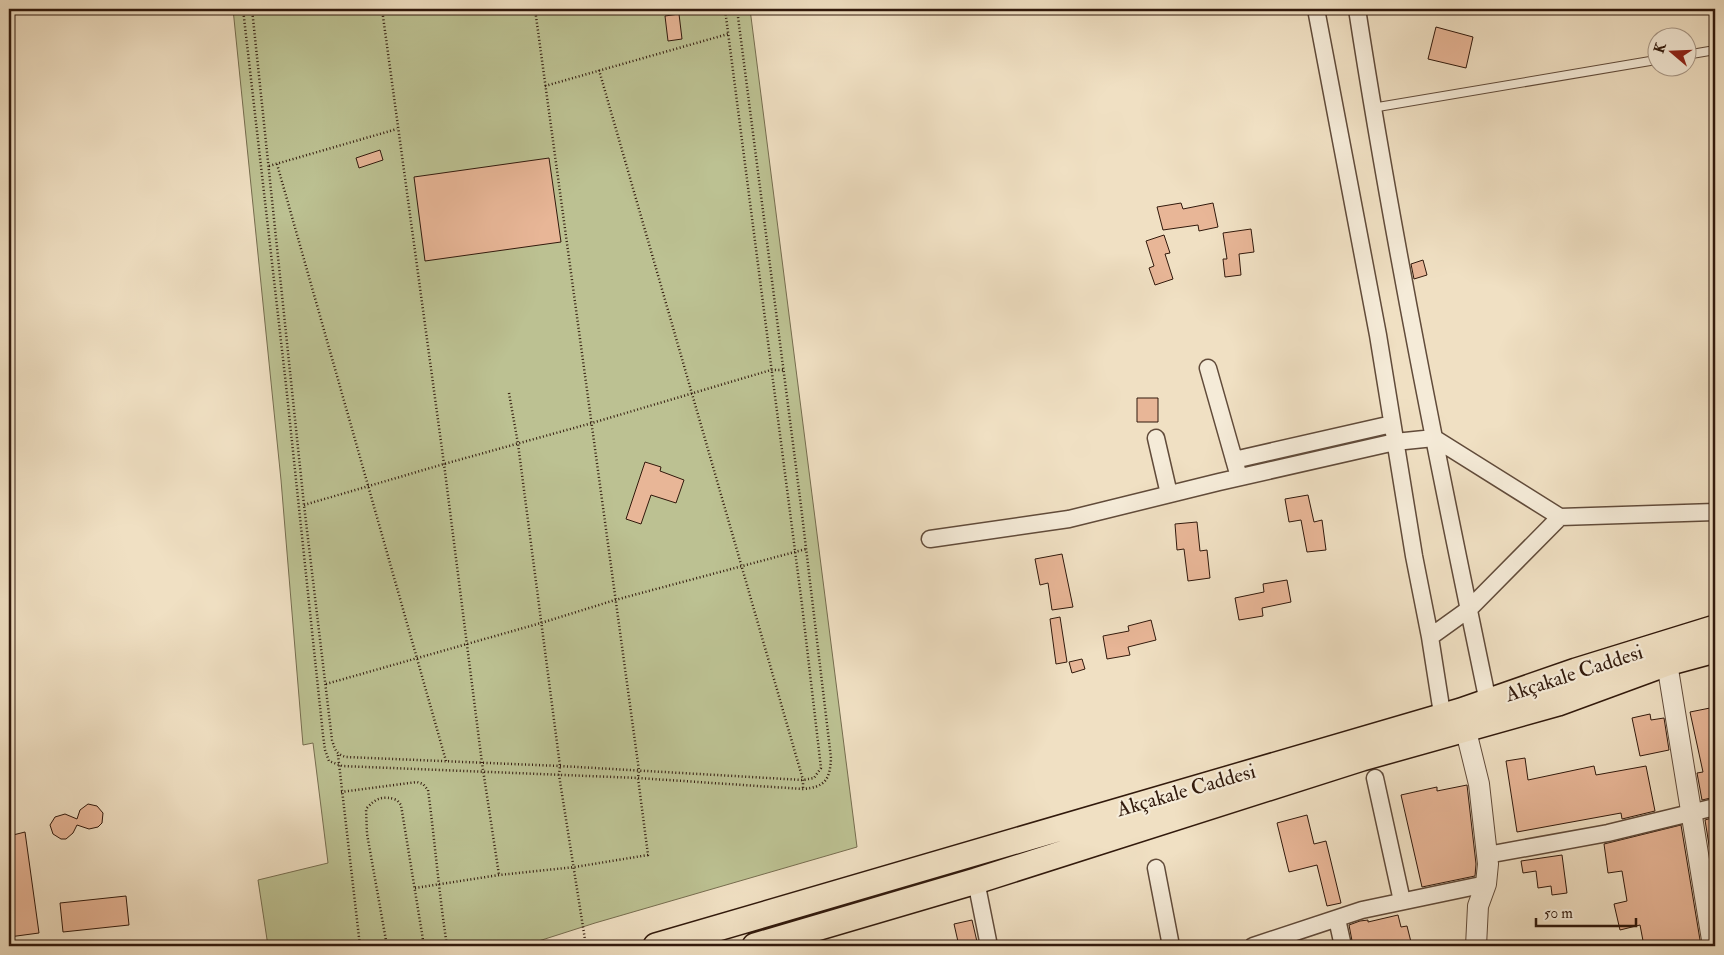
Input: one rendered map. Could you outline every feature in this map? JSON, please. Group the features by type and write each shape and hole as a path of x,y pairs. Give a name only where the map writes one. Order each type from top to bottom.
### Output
{"main road":[{"name":"Akçakale Caddesi","path":"656,946 1454,723 1492,711 1576,671 1715,628"},
{"name":"Akçakale Caddesi","path":"1492,711 1558,703 1667,664 1715,650"},
{"name":"Akçakale Caddesi","path":"755,946 976,881 1362,758 1454,723"}],"street":[{"path":"1316,9 1378,335 1414,556 1430,637 1454,723 1479,784 1488,864 1486,884 1478,906 1476,946"},
{"path":"1357,9 1372,108 1434,438 1468,609 1492,711"},
{"path":"1208,368 1238,477"},
{"path":"1234,460 1392,424"},
{"path":"1156,438 1169,494"},
{"path":"930,539 1069,519 1238,477 1395,442 1434,438 1560,517 1715,512"},
{"path":"1430,637 1468,609 1560,517"},
{"path":"1667,664 1714,941"},
{"path":"1375,778 1402,901"},
{"path":"1487,855 1608,833 1715,807"},
{"path":"1156,868 1171,946"},
{"path":"976,881 989,946"},
{"path":"1253,946 1337,919 1402,901 1486,884"},
{"path":"1337,919 1343,946"}],"lane":[{"path":"1696,53 1715,50"},
{"path":"1372,108 1646,62"}],"path":[{"path":"243,9 286,385 324,750 329,760 338,766 638,778 803,790 818,786 826,781 830,772 831,758 736,9"},
{"path":"252,9 304,505 332,740 338,754 360,946"},
{"path":"382,9 444,464 482,763 499,875"},
{"path":"415,888 499,875 575,867 648,855 638,778 639,771 535,9"},
{"path":"338,754 346,757 560,766 803,780 814,778 821,768 725,9"},
{"path":"545,86 728,34"},
{"path":"599,70 803,780 803,790"},
{"path":"269,166 398,128"},
{"path":"277,164 446,761"},
{"path":"304,505 771,370 783,370"},
{"path":"509,394 518,444 560,766 559,775 586,946"},
{"path":"326,684 615,600 806,549"},
{"path":"341,792 416,782 423,784 428,790 447,946"},
{"path":"387,946 366,809 374,800 380,797 397,800 401,804 424,946"}],"green space":[{"path":"233,9 750,9 857,847 595,923 523,946 268,946 258,880 328,863 313,743 303,745 281,480"}],"building":[{"path":"679,14 682,39 668,41 665,16"},
{"path":"1436,27 1473,37 1466,68 1428,59"},
{"path":"380,150 383,160 359,168 356,158"},
{"path":"549,158 561,242 425,261 414,177"},
{"path":"1181,203 1183,209 1213,203 1218,227 1199,231 1198,225 1163,230 1157,207"},
{"path":"1251,229 1254,252 1239,254 1241,275 1225,277 1223,259 1227,259 1223,233"},
{"path":"1164,235 1170,253 1165,254 1173,279 1155,285 1149,268 1154,266 1146,241"},
{"path":"1423,260 1427,275 1414,279 1411,264"},
{"path":"1137,398 1158,398 1158,422 1137,422"},
{"path":"645,462 661,467 660,471 684,480 676,503 651,495 641,524 626,519"},
{"path":"1308,495 1314,522 1322,520 1326,550 1307,552 1301,520 1289,522 1285,499"},
{"path":"1197,522 1200,551 1207,550 1210,578 1188,581 1184,549 1177,550 1175,524"},
{"path":"1062,554 1073,607 1052,610 1048,583 1040,585 1035,559"},
{"path":"1287,580 1291,602 1262,608 1263,616 1239,620 1235,598 1264,592 1263,584"},
{"path":"1060,617 1067,662 1056,664 1050,619"},
{"path":"1151,620 1156,640 1128,647 1130,655 1107,659 1103,636 1129,631 1128,626"},
{"path":"1082,659 1085,669 1072,673 1069,662"},
{"path":"1715,707 1715,797 1702,800 1697,773 1703,772 1690,712"},
{"path":"1650,714 1651,720 1664,718 1669,750 1640,756 1632,718"},
{"path":"1525,758 1528,780 1594,766 1596,775 1646,766 1655,811 1622,819 1621,813 1517,832 1506,761"},
{"path":"1467,785 1476,864 1475,876 1422,887 1401,795 1437,787 1437,791"},
{"path":"88,804 97,806 103,813 102,823 98,827 89,829 77,825 73,833 66,839 61,839 53,834 50,825 55,817 65,814 77,819 80,810"},
{"path":"1307,815 1314,844 1326,841 1341,903 1327,906 1317,865 1289,872 1277,823"},
{"path":"1715,817 1715,876 1714,876 1705,820"},
{"path":"1681,825 1701,946 1644,946 1640,925 1620,930 1614,904 1627,901 1622,871 1608,873 1604,844"},
{"path":"25,832 39,933 9,937 9,836"},
{"path":"1562,855 1567,893 1552,895 1551,886 1538,888 1536,871 1523,873 1521,861"},
{"path":"126,896 129,925 63,932 60,903"},
{"path":"1398,915 1401,927 1407,926 1412,946 1353,946 1349,925 1360,921 1368,920 1368,922"},
{"path":"972,920 978,946 959,946 954,924"}]}
